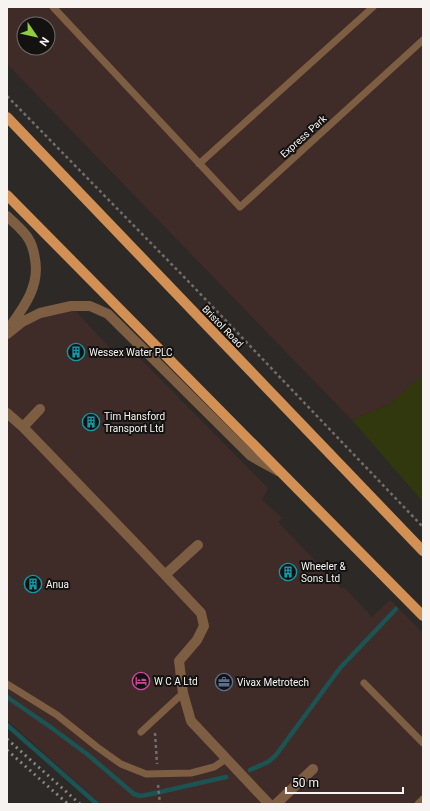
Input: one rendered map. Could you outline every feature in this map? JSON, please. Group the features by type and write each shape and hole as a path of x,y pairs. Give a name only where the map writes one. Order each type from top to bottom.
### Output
{"main road":[{"name":"Bristol Road","path":"7,117 423,551"},
{"path":"7,195 423,616"}],"street":[{"path":"7,216 28,238 34,250 36,268 34,284 26,302 7,333"},
{"path":"7,333 22,322 40,313 71,306 90,306 108,314 251,456 282,474"},
{"path":"23,427 40,409"},
{"path":"7,413 23,427 166,574 201,613 204,626 197,640 179,661 183,693 191,722 269,804"},
{"path":"166,574 198,545"},
{"path":"276,804 313,769"}],"lane":[{"name":"Express Park","path":"53,7 240,207 423,40"},
{"path":"199,164 373,7"},
{"path":"364,683 423,743"},
{"path":"7,684 57,715 96,747 121,764 146,774 191,773 214,767 226,759"},
{"path":"142,732 183,693"},
{"path":"418,804 423,798"}],"path":[{"path":"7,96 193,286 423,527"},
{"path":"155,729 160,804"}],"shaded area":[{"path":"7,7 423,7 423,374 390,404 352,420 7,64"},
{"path":"71,306 119,358 130,348 268,488 262,500 282,518 278,522 342,589 344,587 372,617 390,600 423,633 423,804 101,804 7,720 7,334 22,322"}],"green space":[{"path":"423,374 423,502 352,420 390,404"}],"waterway":[{"path":"250,770 268,762 276,755 340,668 396,609"},
{"path":"7,697 87,754 134,794 140,796 151,794 226,777"},
{"path":"7,725 97,804"}],"railway":[{"path":"7,739 80,804"},
{"path":"7,750 68,804"}],"place":[{"name":"Wessex Water PLC","path":"76,352"},
{"name":"Tim Hansford Transport Ltd","path":"91,422"},
{"name":"Wheeler & Sons Ltd","path":"288,572"},
{"name":"Anua","path":"33,584"},
{"name":"W C A Ltd","path":"141,681"},
{"name":"Vivax Metrotech","path":"224,682"}]}
